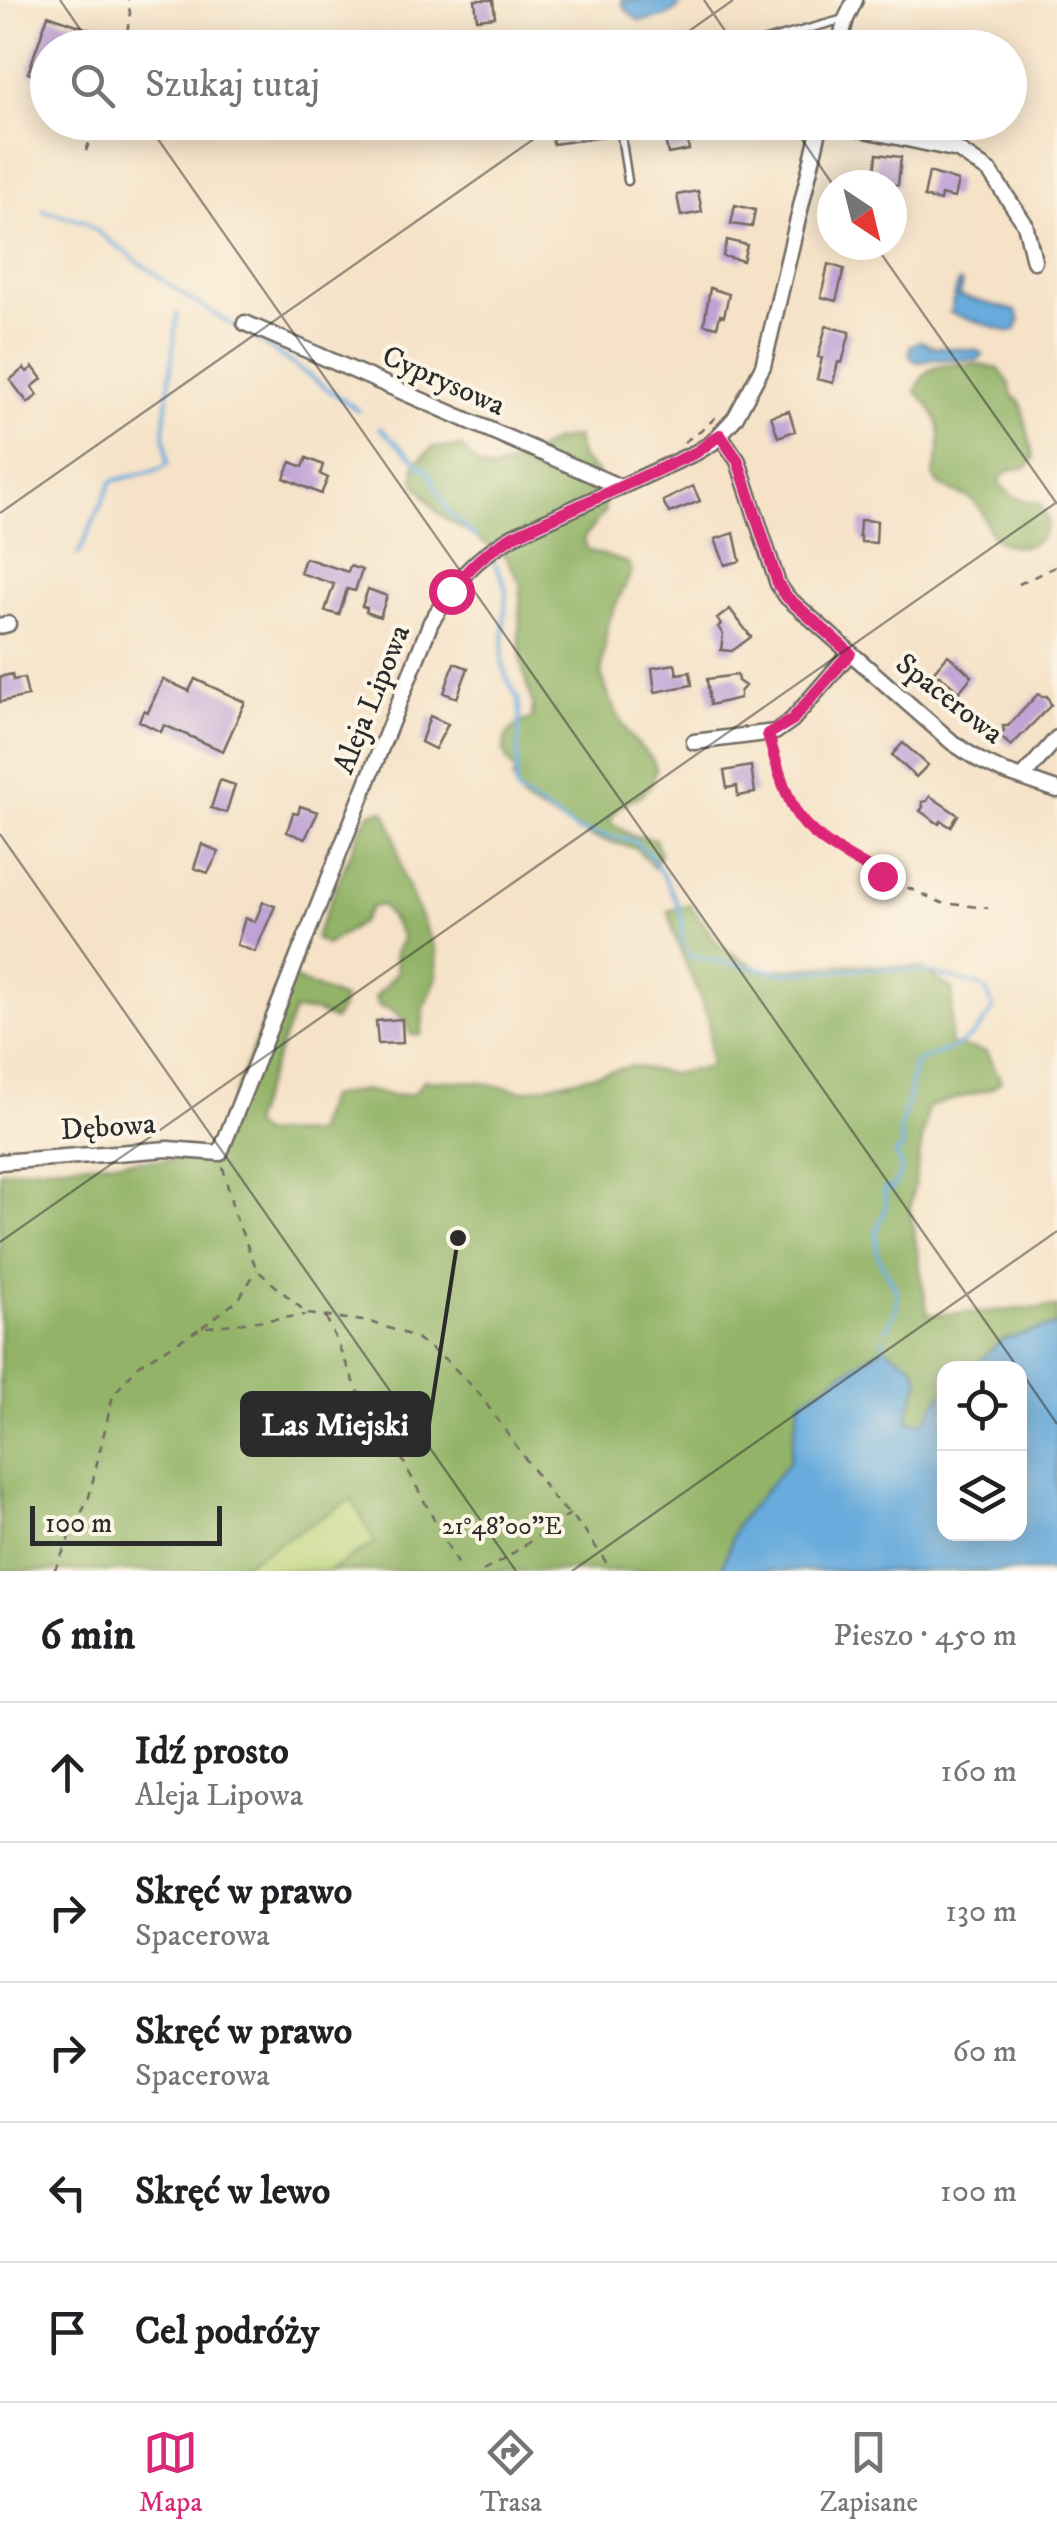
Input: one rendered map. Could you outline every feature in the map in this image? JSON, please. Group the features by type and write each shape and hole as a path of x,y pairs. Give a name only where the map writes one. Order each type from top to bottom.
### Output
{"street":[{"path":"843,30 855,0"},
{"name":"Aleja Lipowa","path":"220,1153 431,622 470,566 487,552 513,536 697,452 735,418 762,366 819,140"},
{"path":"910,140 958,150 990,172 1025,224 1034,261"},
{"name":"Cyprysowa","path":"245,322 620,487"},
{"name":"Spacerowa","path":"720,435 738,461 778,584 787,597 953,743 980,760 1057,790"},
{"name":"Spacerowa","path":"768,734 792,720 850,653"},
{"path":"694,742 768,734"},
{"name":"Spacerowa","path":"1022,778 1057,738"},
{"name":"Dębowa","path":"0,1162 168,1149 220,1153"}],"lane":[{"path":"806,30 846,19"},
{"path":"622,140 628,181"}],"path":[{"path":"128,0 128,30"},
{"path":"86,152 90,140"},
{"path":"679,445 722,412"},
{"path":"1019,584 1057,566"},
{"path":"768,734 795,812 816,835 882,876 942,903 988,908"},
{"path":"220,1153 234,1213 257,1270 308,1314"},
{"path":"54,1571 89,1497 113,1396 139,1365 201,1328 238,1300 257,1270"},
{"path":"201,1328 308,1314 371,1322 415,1337 478,1391 554,1499 583,1528 610,1571"},
{"path":"326,1316 359,1393 393,1442 461,1571"},
{"path":"483,1571 570,1514"}],"green space":[{"path":"975,364 999,369 1012,395 1021,403 1034,459 1026,468 1007,472 999,482 1016,497 1040,504 1048,521 1042,536 1031,544 1017,546 997,540 976,504 946,489 933,476 940,430 932,411 916,392 931,370"},
{"path":"576,437 581,459 597,472 605,511 583,539 588,550 628,563 632,571 608,622 601,674 629,735 656,768 652,783 642,794 620,806 609,821 632,836 655,839 660,854 654,868 636,848 591,837 526,803 517,792 513,778 516,772 505,755 505,740 515,727 532,718 533,705 522,666 521,584 506,557 438,513 414,481 415,464 433,447 461,447 477,464 491,471 524,459 553,441"},
{"path":"384,810 394,833 403,876 436,952 437,977 424,1008 421,1035 411,1035 399,1015 379,1006 375,998 397,972 395,953 403,937 382,905 371,907 362,922 326,945 315,938 360,830 370,813"},
{"path":"690,905 719,945 762,971 849,964 921,968 953,990 950,1044 986,1052 1001,1081 992,1088 928,1107 910,1208 928,1315 1057,1307 1057,1325 1002,1340 980,1361 937,1361 937,1401 923,1424 909,1421 908,1412 920,1380 913,1366 884,1348 801,1401 789,1462 737,1524 721,1571 329,1571 375,1543 352,1499 232,1571 0,1571 0,1171 104,1162 208,1160 283,974 343,999 334,1020 314,1011 294,1011 251,1123 261,1134 315,1133 328,1097 363,1090 395,1096 413,1094 424,1080 477,1082 524,1091 632,1066 671,1074 710,1067 709,1020 674,935 669,911"},
{"path":"352,1498 375,1543 329,1571 232,1571"}],"water":[{"path":"621,0 683,0 670,14 639,21"},
{"path":"958,282 962,283 959,296 1016,311 1020,320 1016,330 1009,332 950,313"},
{"path":"920,341 934,347 976,350 983,355 978,360 919,362 910,356 910,346"},
{"path":"1057,1325 1057,1571 721,1571 737,1524 789,1462 800,1401 884,1347 913,1365 920,1380 908,1412 909,1421 923,1423 937,1401 937,1541 1027,1541 1027,1361 980,1361 1002,1340"}],"building":[{"path":"475,0 493,0 495,17 477,19"},
{"path":"48,15 91,30 43,30"},
{"path":"665,140 687,140 689,150 668,154"},
{"path":"877,154 901,157 900,170 875,170"},
{"path":"929,172 958,181 954,198 941,195 940,201 924,197"},
{"path":"698,191 702,212 681,216 677,195"},
{"path":"735,205 755,210 752,227 731,224"},
{"path":"727,240 747,245 743,261 723,256"},
{"path":"828,264 844,269 836,301 821,297"},
{"path":"710,288 729,294 717,327 704,324"},
{"path":"826,326 850,332 833,383 817,379"},
{"path":"33,367 42,379 32,387 38,395 28,403 10,380 24,368 27,372"},
{"path":"789,411 795,431 778,437 771,416"},
{"path":"307,458 323,465 320,474 328,478 321,494 284,478 291,462 303,467"},
{"path":"693,486 700,501 669,513 663,501"},
{"path":"860,520 877,521 876,543 861,542"},
{"path":"734,533 740,561 725,565 715,539"},
{"path":"305,558 348,572 350,566 362,570 355,591 347,589 339,615 325,611 334,584 300,573"},
{"path":"368,589 387,596 380,617 366,612 367,608 362,606"},
{"path":"730,609 751,637 732,651 721,650 723,634 717,619"},
{"path":"948,655 972,676 959,692 940,675 930,676"},
{"path":"454,663 468,668 457,698 444,693"},
{"path":"675,664 677,674 690,672 692,685 655,692 652,668"},
{"path":"12,674 13,680 24,678 28,696 0,702 0,677"},
{"path":"737,675 745,686 740,698 710,705 707,679"},
{"path":"163,679 189,691 195,679 245,702 223,751 164,725 161,732 139,721 144,710 148,712"},
{"path":"1038,694 1047,696 1051,705 1011,746 1000,736 1003,726 1008,726"},
{"path":"430,716 448,724 435,749 421,742"},
{"path":"903,743 928,765 916,777 892,755"},
{"path":"751,766 755,793 738,796 737,786 727,788 724,771"},
{"path":"220,780 235,785 226,813 211,808"},
{"path":"930,796 958,815 951,827 920,811 922,802"},
{"path":"300,806 318,812 305,839 287,832 293,813 298,814"},
{"path":"202,844 219,852 208,873 194,868"},
{"path":"263,902 275,906 255,952 237,945 245,918 255,922"},
{"path":"402,1019 403,1043 378,1044 376,1021"}],"waterway":[{"path":"43,210 83,221 185,296 264,344 359,411"},
{"path":"78,555 112,481 160,469 168,463 164,431 177,314"},
{"path":"380,428 429,473 449,513 477,538"},
{"path":"492,559 506,593 502,660 520,714 517,792 578,831 632,840 647,852 678,904 683,923 681,939 689,956 785,973 878,968 932,973 978,985 988,993 993,1009 973,1035 914,1065 901,1126 903,1147 896,1154 902,1171 891,1190 885,1188 885,1207 876,1239 897,1302 885,1330"},
{"path":"883,1338 884,1347"}],"place":[{"name":"Las Miejski","path":"458,1238"}],"route":[{"path":"451,591 470,566 513,536 697,452 720,435 738,461 778,584 787,597 850,653 792,720 768,734 778,768 795,812 816,835 882,876"}]}
